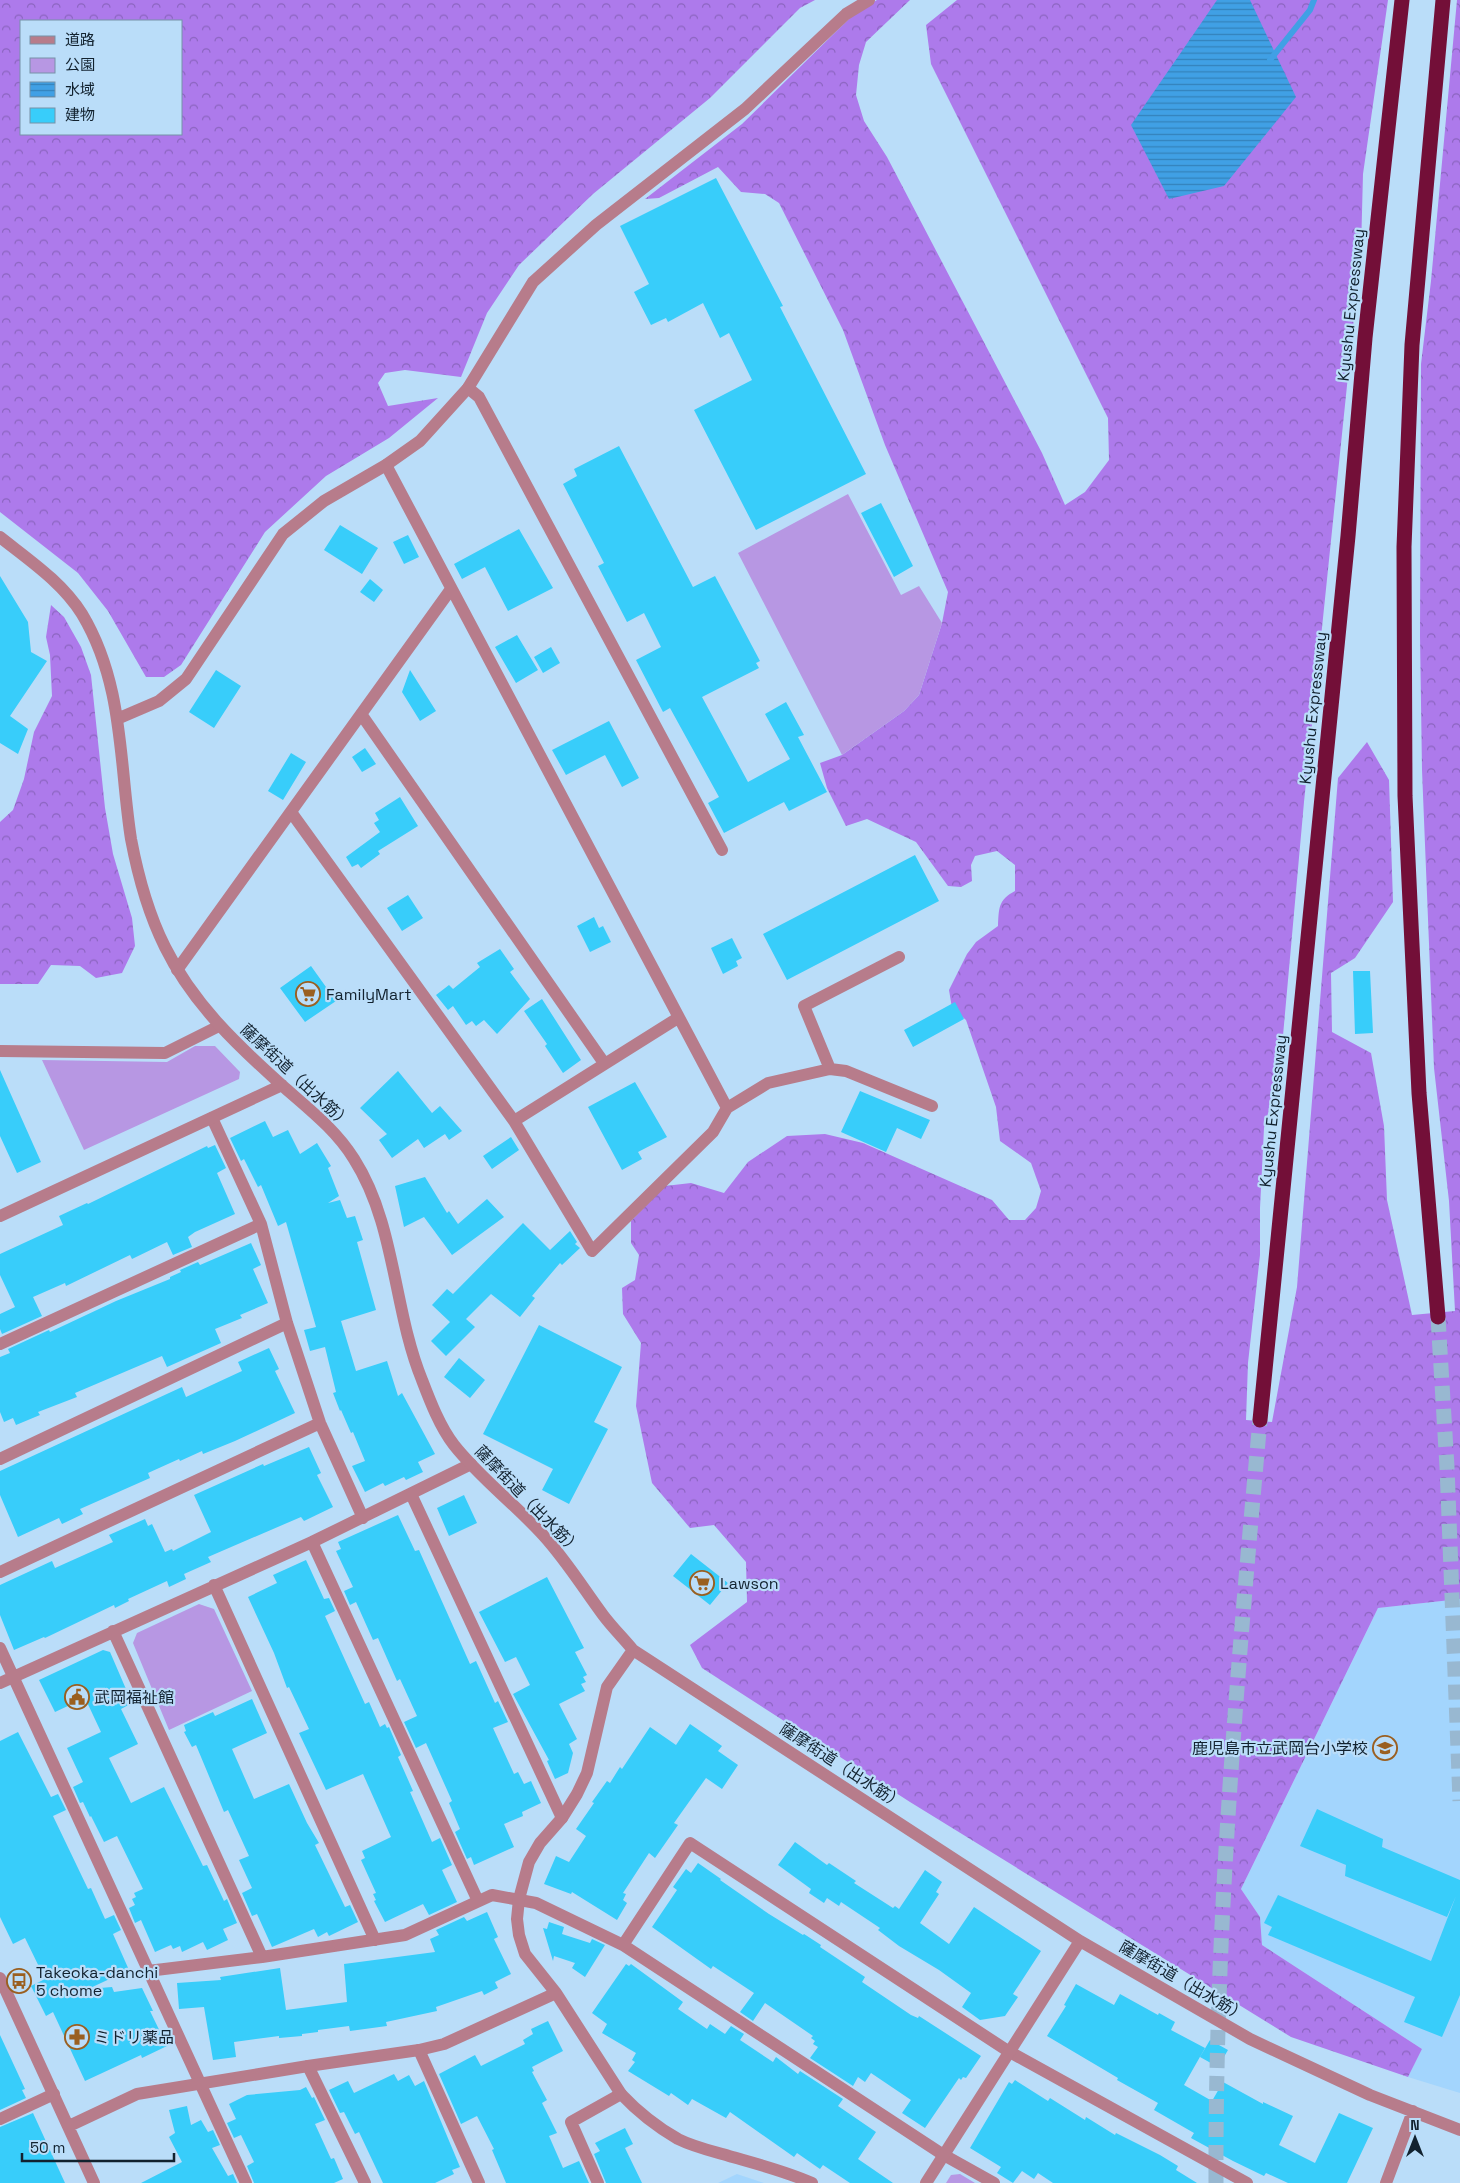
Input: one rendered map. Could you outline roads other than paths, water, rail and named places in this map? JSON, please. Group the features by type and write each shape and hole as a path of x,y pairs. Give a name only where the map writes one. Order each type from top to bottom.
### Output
{"highway":[{"name":"Kyushu Expressway","path":"1260,1420 1347,546 1365,338 1402,0"},
{"path":"1438,1317 1419,1093 1406,806 1404,547 1412,345 1444,0"}],"street":[{"path":"117,719 159,701 186,679 283,534 324,501 420,441 468,388 533,282 596,225 745,109 846,14 869,0"},
{"path":"468,388 479,398 722,850"},
{"path":"386,464 727,1108"},
{"name":"薩摩街道（出水筋）","path":"0,537 56,584 81,613 99,650 114,695 124,761 131,838 138,873 156,927 177,970 219,1026 322,1120 343,1143 368,1182 378,1210 412,1352 422,1381 453,1443 471,1464 543,1535 570,1566 603,1615 633,1650 1080,1940 1250,2039 1370,2095 1460,2130"},
{"path":"177,970 451,589"},
{"path":"362,714 604,1063"},
{"path":"291,812 514,1121 592,1251 713,1132 727,1108 768,1084 830,1069 846,1071 932,1106"},
{"path":"830,1069 804,1006 899,957"},
{"path":"514,1121 678,1018"},
{"path":"0,1051 165,1053 219,1026"},
{"path":"0,1215 282,1085"},
{"path":"212,1118 261,1224 287,1323 320,1423 363,1518"},
{"path":"0,1344 261,1224"},
{"path":"0,1460 287,1323"},
{"path":"0,1572 320,1423"},
{"path":"0,1683 312,1542 471,1464"},
{"path":"411,1494 562,1818"},
{"path":"312,1542 478,1902"},
{"path":"214,1585 375,1940"},
{"path":"113,1631 262,1957"},
{"path":"0,1648 246,2183"},
{"path":"633,1650 607,1687 587,1773 562,1818 540,1844 529,1862 519,1899 517,1919 519,1936 525,1954 556,1993 621,2094 655,2125 697,2146 781,2171 812,2183"},
{"path":"623,1945 690,1844 1008,2051 1247,2183"},
{"path":"148,1971 262,1957 405,1936 492,1895 519,1899 548,1907 623,1945 942,2154 994,2183"},
{"path":"926,2183 942,2154 1080,1940"},
{"path":"0,1978 94,2183"},
{"path":"69,2126 137,2094 419,2050 444,2044 556,1993"},
{"path":"419,2050 479,2183"},
{"path":"308,2066 364,2183"},
{"path":"0,2119 54,2094"},
{"path":"598,2183 571,2122 621,2094"},
{"path":"1386,2183 1413,2111"}],"water":[{"path":"1217,0 1250,0 1296,97 1224,186 1169,199 1131,125"}],"waterway":[{"path":"1270,60 1310,10 1314,0"}],"tunnel":[{"path":"1438,1317 1447,1467 1460,1801"},
{"path":"1216,2183 1219,1992 1223,1896 1243,1611 1260,1420"}],"place":[{"name":"FamilyMart","path":"308,994"},
{"name":"Lawson","path":"702,1583"},
{"name":"武岡福祉館","path":"77,1697"},
{"name":"鹿児島市立武岡台小学校","path":"1385,1748"},
{"name":"Takeoka-danchi 5 chome","path":"19,1981"},
{"name":"ミドリ薬品","path":"77,2037"}]}
